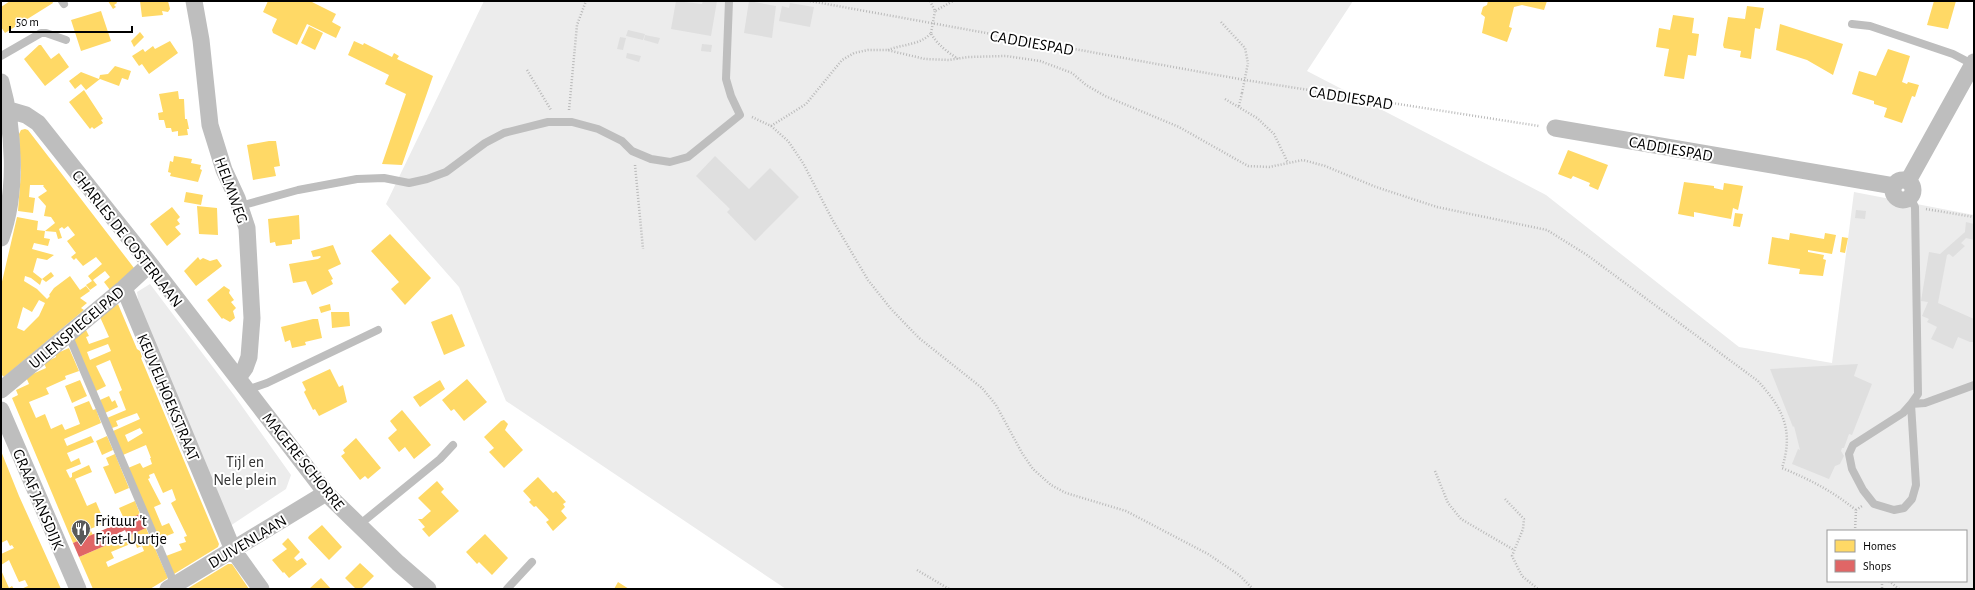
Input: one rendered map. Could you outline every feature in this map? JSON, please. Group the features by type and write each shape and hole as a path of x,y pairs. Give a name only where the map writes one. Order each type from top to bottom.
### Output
{"street":[{"name":"HELMWEG","path":"194,1 201,40 210,125 224,170 240,206 247,228 252,318 249,357 242,384"},
{"path":"1913,202 1913,188 1901,183 1974,63"},
{"path":"1,82 9,110 11,186 8,219 1,238"},
{"name":"CHARLES DE COSTERLAAN","path":"9,110 26,115 38,123 150,264 242,384"},
{"name":"CADDIESPAD","path":"1555,128 1901,183"},
{"name":"UILENSPIEGELPAD","path":"1,390 66,334 124,288 150,264"},
{"name":"KEUVELHOEKSTRAAT","path":"124,288 233,550 261,589"},
{"name":"MAGERE SCHORRE","path":"242,384 326,493 428,589"},
{"name":"GRAAF JANSDIJK","path":"1,410 78,589"},
{"name":"DUIVENLAAN","path":"172,587 326,493"}],"lane":[{"path":"240,206 298,190 357,179 384,178 409,183 427,179 446,172 485,143 504,133 548,122 568,122 598,129 622,142 632,151 651,159 670,162 688,157 740,115 731,96 726,79 729,1"},
{"path":"1852,24 1870,26 1954,54 1974,63"},
{"path":"1,56 41,33 46,33 66,40"},
{"path":"1911,404 1916,485 1912,499 1904,508 1894,510 1874,504 1863,490 1852,469 1849,454 1853,445 1903,413 1918,394 1913,202"},
{"path":"242,384 267,383 378,330"},
{"path":"66,334 71,341 172,587"},
{"path":"1911,404 1925,403 1974,385"},
{"path":"359,525 440,459 453,445"},
{"path":"507,589 532,562"}],"path":[{"path":"568,122 577,25 586,1"},
{"name":"CADDIESPAD","path":"810,1 1245,80 1555,128"},
{"path":"887,50 903,44 918,43 931,33 935,11 930,1"},
{"path":"935,11 954,1"},
{"path":"1220,22 1245,48 1248,63 1239,106"},
{"path":"931,33 934,39 944,49 958,59"},
{"path":"771,126 806,104 842,60 854,53 868,50 887,50 925,59 958,59 1006,56 1040,61 1072,73 1086,85 1105,96 1179,127 1248,166 1269,168 1303,160 1325,166 1376,186 1437,206 1547,230 1587,255 1758,380 1775,400 1786,423 1786,444 1782,468 1815,482 1838,496 1856,510"},
{"path":"527,70 559,122"},
{"path":"1225,99 1257,118 1274,134 1288,163"},
{"path":"740,115 752,117 771,126 788,141 803,163 832,219 868,280 891,309 919,338 982,388 996,405 1033,469 1052,485 1066,493 1126,511 1208,554 1239,575 1253,589"},
{"path":"632,151 635,164 643,249"},
{"path":"1913,202 1974,217"},
{"path":"1435,471 1448,503 1461,519 1514,550"},
{"path":"1505,499 1524,519 1523,529 1512,556 1522,576 1538,589"},
{"path":"1855,530 1856,510 1870,499"},
{"path":"917,570 949,589"},
{"path":"1890,582 1899,589"}],"green space":[{"path":"484,1 1353,1 1307,71 1546,195 1739,347 1832,363 1854,192 1974,215 1974,589 786,589 506,401 459,287 386,204"},
{"name":"Tijl en Nele plein","path":"150,284 234,395 291,475 286,489 230,526 140,313 137,292"}],"building: Homes":[{"path":"10,1 52,1 53,3 5,33 1,27 1,7"},
{"path":"108,1 116,1 117,3 114,5 116,7 113,9"},
{"path":"140,1 168,1 170,9 168,12 162,11 163,15 142,17"},
{"path":"268,1 310,1 336,14 332,22 341,27 336,38 307,24 297,45 273,33 272,30 277,19 263,12"},
{"path":"1488,1 1547,1 1544,10 1522,5 1514,7 1509,27 1512,28 1507,42 1482,33 1485,17 1481,14 1483,7 1487,5"},
{"path":"1934,1 1956,1 1948,29 1927,25"},
{"path":"1747,6 1764,8 1760,29 1755,28 1751,59 1740,57 1741,51 1724,48 1723,45 1728,17 1745,19"},
{"path":"101,11 111,41 81,51 71,20"},
{"path":"1673,15 1694,18 1692,33 1699,34 1696,56 1688,55 1684,79 1664,76 1669,49 1656,47 1659,28 1670,30"},
{"path":"1780,24 1843,44 1833,75 1807,60 1776,50"},
{"path":"309,26 323,33 315,50 301,43"},
{"path":"140,32 144,37 134,47 131,41"},
{"path":"170,41 178,53 149,74 142,64 139,66 132,56 143,49 145,52 153,46 155,49"},
{"path":"354,41 363,45 364,43 392,57 394,53 399,56 397,59 433,76 402,165 382,164 406,94 385,84 389,75 348,55"},
{"path":"39,45 41,45 51,59 59,53 69,67 45,86 24,59"},
{"path":"1888,49 1910,56 1902,82 1919,85 1915,97 1912,96 1902,123 1884,117 1887,108 1874,104 1874,101 1852,94 1859,71 1876,76"},
{"path":"115,66 131,71 128,80 122,78 119,86 100,79 86,90 81,84 75,89 69,81 81,72 99,79 100,75 108,74"},
{"path":"84,90 103,119 101,120 103,123 94,129 92,127 90,129 69,102"},
{"path":"178,91 179,99 184,99 185,119 187,119 189,129 187,129 188,135 178,136 178,131 172,132 171,128 166,128 164,120 159,120 158,113 163,112 159,94"},
{"path":"21,130 28,130 134,268 133,271 110,290 104,282 110,277 105,271 93,280 97,285 90,290 86,285 92,281 88,276 102,264 96,257 83,266 76,258 74,260 71,257 76,253 67,241 75,235 68,226 64,229 62,227 59,229 62,238 58,239 56,232 45,231 55,223 51,217 44,216 46,206 38,197 47,191 43,186 44,185 30,185 29,197 35,198 33,213 18,211 21,172 19,134"},
{"path":"276,141 280,166 274,167 276,176 253,180 247,145"},
{"path":"1568,150 1608,165 1598,190 1589,186 1590,183 1573,176 1571,179 1558,174"},
{"path":"174,156 192,159 191,163 201,165 200,169 202,170 198,182 170,176 171,173 168,172 170,161 173,162"},
{"path":"1684,182 1714,186 1714,188 1723,190 1724,183 1743,186 1738,210 1733,208 1731,219 1694,212 1694,217 1678,214"},
{"path":"186,192 203,195 201,205 184,202"},
{"path":"197,206 217,208 218,235 199,234"},
{"path":"172,207 180,217 177,220 180,224 175,227 181,234 167,246 150,224"},
{"path":"1735,213 1743,214 1740,227 1733,226"},
{"path":"299,215 300,239 292,240 292,244 276,246 275,242 270,243 268,219"},
{"path":"17,217 38,221 37,230 45,231 44,238 50,239 48,246 34,243 32,249 54,255 47,260 37,258 33,272 42,279 40,285 31,278 25,276 24,281 37,289 47,299 54,288 70,276 80,290 86,286 90,291 80,298 87,303 81,308 84,310 4,377 1,374 1,286","holes":["39,300 45,303 39,316 24,331 17,328 23,307 32,312"]},
{"path":"1790,233 1824,239 1825,233 1836,235 1832,254 1808,250 1808,252 1824,255 1823,259 1826,260 1823,276 1799,274 1800,269 1768,264 1772,237 1789,240"},
{"path":"390,234 431,278 405,305 391,289 399,282 371,251"},
{"path":"1842,237 1848,238 1845,253 1840,252"},
{"path":"333,245 341,264 328,270 333,279 331,280 333,284 312,295 306,281 293,283 289,264 318,259 321,257 313,257 311,251"},
{"path":"198,257 200,260 203,258 210,261 217,259 222,266 196,286 184,271"},
{"path":"51,272 54,276 46,282 42,279"},
{"path":"224,286 230,290 229,293 234,300 231,302 236,308 233,311 235,318 230,322 223,318 222,319 207,300"},
{"path":"118,304 137,349 140,351 141,358 219,544 218,547 174,574 166,556 182,550 179,544 186,542 184,537 187,536 171,503 176,500 172,489 163,493 154,473 149,475 150,478 148,479 161,504 154,507 162,526 169,523 174,533 159,539 128,468 140,463 143,468 152,464 146,445 123,455 113,431 140,419 137,413 116,421 118,426 112,428 107,418 126,410 119,392 122,390 110,360 96,366 106,386 96,391 73,339 85,328 89,336 86,337 89,344 109,337 100,317","holes":["108,344 111,351 90,360 87,352","140,428 143,433 128,442 125,435"]},
{"path":"330,304 331,310 321,313 319,307"},
{"path":"331,312 349,312 350,326 332,328"},
{"path":"452,314 465,346 444,355 431,322"},
{"path":"318,319 322,338 305,342 306,345 292,348 290,340 285,342 281,327"},
{"path":"69,348 79,371 65,376 66,379 46,388 49,394 29,402 36,418 45,414 51,429 62,424 65,430 80,424 74,407 89,401 93,410 96,409 101,423 64,439 67,446 91,436 94,442 67,453 71,462 79,458 81,464 66,470 70,478 72,477 72,473 89,465 92,472 75,479 87,506 96,502 105,523 90,529 93,535 73,543 12,398 18,395 16,390 29,384 26,377 46,368 44,363 56,357 55,354"},
{"path":"330,369 339,387 343,385 347,402 319,416 315,409 313,410 304,392 306,390 302,382"},
{"path":"467,379 487,402 464,421 454,409 451,411 442,400"},
{"path":"80,380 87,396 72,403 65,386"},
{"path":"440,380 445,389 420,407 413,397"},
{"path":"109,396 112,402 115,400 118,407 105,413 100,400"},
{"path":"402,410 431,445 414,459 405,447 399,452 388,438 397,430 390,421"},
{"path":"504,420 508,424 505,430 523,450 504,468 489,452 494,448 484,437"},
{"path":"107,436 113,450 102,455 96,441"},
{"path":"356,438 381,468 368,479 365,476 360,480 341,456 345,453 343,450"},
{"path":"1,451 19,496 61,589 21,589 28,586 25,580 19,582 9,560 1,565 1,554 14,548 12,545 10,546 7,540 1,543"},
{"path":"115,454 129,488 115,494 103,467 109,465 106,458"},
{"path":"538,477 553,493 556,491 566,502 563,504 565,507 561,511 567,518 553,531 546,522 549,520 536,506 534,507 529,502 531,500 523,491"},
{"path":"437,481 444,489 441,492 459,511 429,537 422,529 425,527 418,519 422,519 431,511 418,498"},
{"path":"135,501 140,514 125,521 119,508"},
{"path":"322,525 342,547 329,560 308,538"},
{"path":"146,528 168,578 150,589 93,589 79,557","holes":["135,542 137,548 142,546 144,551 108,567 106,562 114,558 111,552"]},
{"path":"485,534 508,558 492,575 479,562 477,564 466,552"},
{"path":"288,538 300,552 294,558 297,561 302,558 307,564 289,578 272,560 287,549 282,544"},
{"path":"360,563 374,576 361,589 356,589 345,578"},
{"path":"228,564 232,564 249,589 187,589"},
{"path":"1,570 9,588 12,586 14,589 1,589"},
{"path":"321,578 331,589 309,589"},
{"path":"618,582 629,589 614,589"}],"building: Shops":[{"path":"140,514 146,528 128,536 125,530 107,539 109,544 79,557 73,543"}],"building: Other":[{"path":"676,1 702,4 703,1 717,1 711,36 671,29"},
{"path":"749,1 776,6 772,38 744,33"},
{"path":"790,3 814,7 810,27 779,21 782,6 789,8"},
{"path":"628,30 645,34 643,40 626,36"},
{"path":"645,35 660,38 658,44 644,40"},
{"path":"620,37 626,38 623,50 617,49"},
{"path":"702,44 712,45 711,52 701,51"},
{"path":"627,53 641,56 639,62 626,58"},
{"path":"715,156 749,189 770,168 799,197 755,241 727,212 730,209 696,176"},
{"path":"1856,210 1866,211 1865,219 1855,218"},
{"path":"1966,222 1974,224 1974,240 1966,238 1961,243 1965,246 1953,257 1949,254 1947,255 1938,303 1974,319 1974,342 1958,337 1953,349 1931,339 1937,327 1927,322 1929,319 1922,316 1928,302 1921,301 1929,252 1940,254 1965,232"},
{"path":"1858,364 1854,376 1872,384 1852,435 1849,434 1844,448 1842,448 1841,451 1844,456 1840,464 1835,466 1829,479 1792,464 1798,449 1800,450 1794,426 1793,427 1770,369"}],"place":[{"name":"Frituur 't Friet-Uurtje","path":"81,546"}]}
